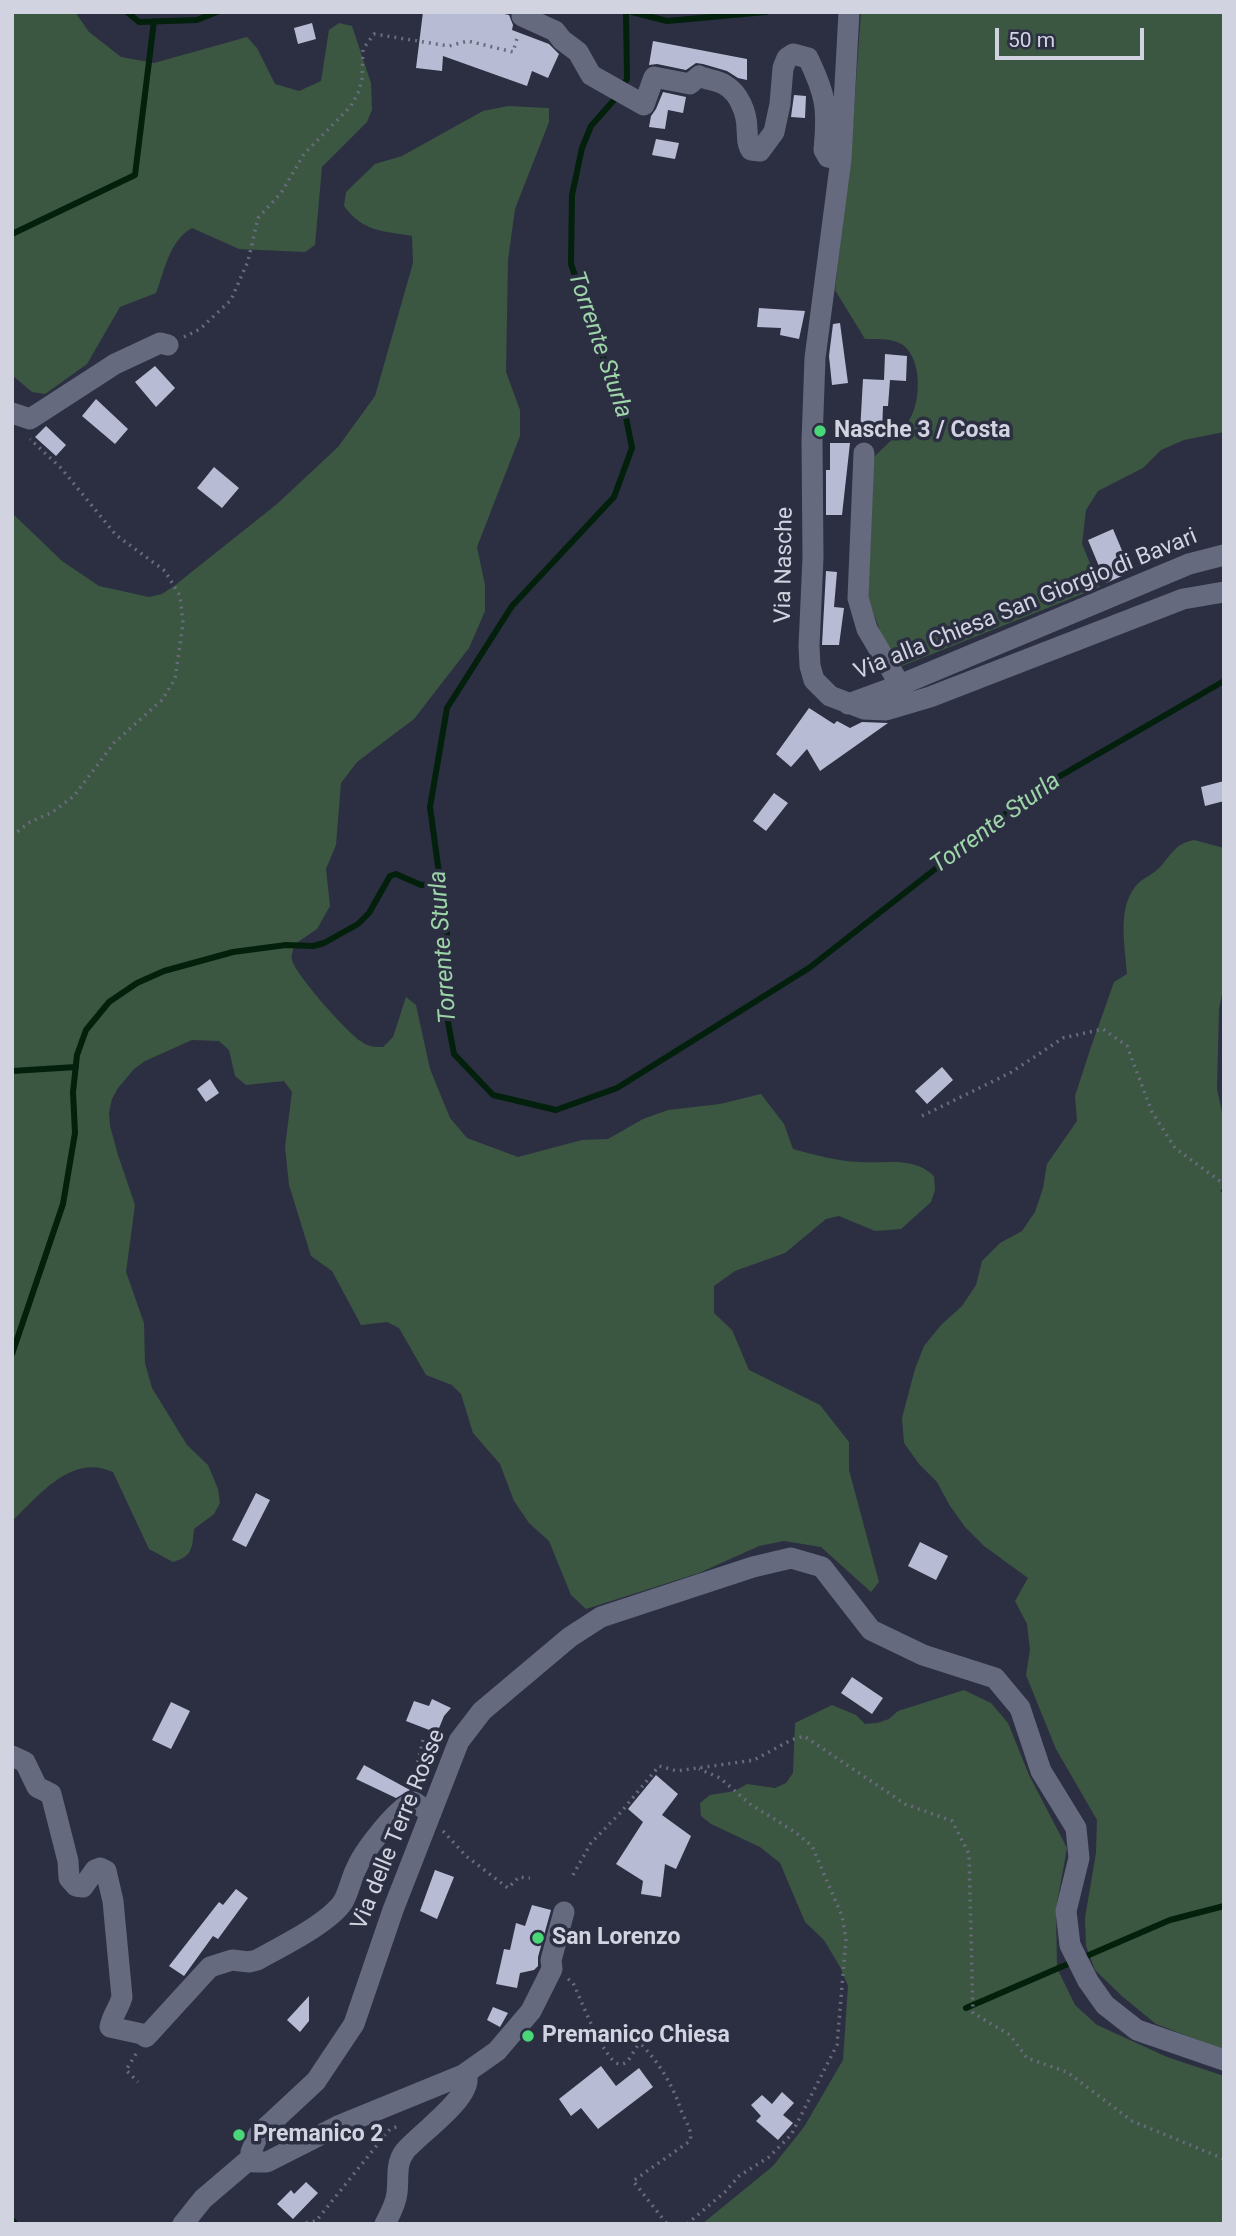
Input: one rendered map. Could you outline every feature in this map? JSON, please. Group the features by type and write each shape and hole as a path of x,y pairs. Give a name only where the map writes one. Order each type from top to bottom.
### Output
{"street":[{"name":"Via Nasche","path":"849,12 841,159 815,358 812,442 813,558 809,646 814,680 830,696 848,704 864,709 886,709 930,697 1184,599 1224,592"},
{"path":"523,16 555,31 578,52 591,75 644,105 654,77 690,84 699,76 709,81 724,83 736,94 744,112 747,146 751,150 760,151 774,132 783,68 787,58 793,54 808,58 822,86 825,103 824,150 828,157 841,159"},
{"path":"12,413 30,419 115,364 160,342 168,345"},
{"path":"864,453 858,598 867,629 900,685"},
{"name":"Via alla Chiesa San Giorgio di Bavari","path":"848,704 900,685 1189,564 1224,555"},
{"name":"Via delle Terre Rosse","path":"251,2158 252,2146 258,2135 316,2081 354,2024 427,1807 459,1741 482,1711 570,1637 601,1617 753,1567 791,1558 822,1567 871,1630 923,1655 995,1678 1020,1708 1041,1771 1076,1828 1079,1858 1066,1911 1070,1945 1088,1981 1105,2005 1137,2030 1224,2060"},
{"path":"12,1756 25,1762 37,1787 51,1794 68,1861 69,1878 76,1886 83,1887 95,1870 100,1868 106,1871 113,1902 122,1997 120,2008 110,2027 146,2037 211,1967 232,1960 257,1960 328,1918 342,1903 357,1866 392,1819 409,1803 427,1807"},
{"path":"183,2224 203,2199 251,2158 257,2163 267,2162 338,2126 464,2075 497,2051 531,2011 548,1976 565,1912"},
{"path":"386,2224 395,2202 401,2156 446,2114 466,2088 467,2078 464,2075"}],"path":[{"path":"168,345 200,329 231,300 248,261 258,218 281,193 304,154 351,106 362,79 363,49 374,34 449,46 468,41 513,52 523,16"},
{"path":"12,836 74,796 114,743 162,700 175,679 183,623 180,596 165,571 116,535 61,468 24,431"},
{"path":"922,1116 1010,1073 1063,1038 1103,1029 1127,1046 1152,1112 1175,1148 1224,1184"},
{"path":"573,1875 591,1843 659,1766 677,1771 754,1760 804,1736 905,1804 952,1821 969,1854 973,2013 1010,2035 1027,2058 1067,2072 1132,2121 1224,2159"},
{"path":"423,1740 416,1770 417,1796 427,1807 446,1813 440,1828 466,1856 508,1888 519,1877 530,1878"},
{"path":"687,2224 725,2192 739,2176 769,2157 791,2135 838,2045 846,1939 842,1916 812,1846 750,1804 720,1778 697,1768"},
{"path":"548,1976 566,1978 573,1983 593,2023 597,2038 609,2058 622,2064 628,2061 638,2045 642,2045 673,2088 690,2130 690,2141 633,2181 667,2224"},
{"path":"138,2082 126,2070 146,2037"},
{"path":"299,2224 316,2221 390,2129 400,2126"}],"green space":[{"path":"12,12 75,12 89,32 121,57 154,63 247,37 257,48 275,84 299,91 321,81 329,30 339,23 352,26 371,83 372,110 367,122 322,167 315,245 305,252 239,249 192,228 173,248 156,293 120,307 87,364 45,394 32,392 12,375"},
{"path":"861,12 1224,12 1224,432 1184,440 1161,450 1143,468 1098,491 1086,510 1082,544 1100,587 897,668 890,657 868,599 873,458 908,422 916,404 917,371 903,345 890,340 865,339 835,290 852,137"},
{"path":"508,106 549,108 549,122 515,209 508,260 506,372 520,410 520,436 477,547 485,585 485,611 469,648 414,719 357,762 341,783 336,845 326,869 330,906 317,929 295,944 292,960 302,978 323,1003 355,1037 367,1045 383,1047 393,1037 406,997 416,1005 430,1069 450,1118 467,1138 518,1157 582,1140 608,1139 643,1119 668,1110 720,1104 761,1094 784,1124 793,1149 842,1160 908,1163 934,1176 935,1190 931,1202 901,1229 875,1231 839,1216 826,1219 785,1253 735,1271 714,1286 714,1313 732,1330 749,1370 820,1405 849,1442 849,1470 879,1582 871,1592 821,1547 784,1541 759,1546 699,1573 586,1609 571,1595 549,1541 529,1523 514,1501 500,1464 473,1433 461,1394 452,1385 426,1375 399,1328 387,1322 361,1325 332,1271 311,1256 289,1185 285,1147 292,1092 284,1081 246,1085 235,1076 229,1050 219,1041 192,1040 145,1061 134,1069 118,1088 109,1112 118,1155 135,1205 126,1272 144,1323 145,1363 152,1388 187,1445 208,1465 218,1489 220,1503 214,1514 194,1529 188,1554 173,1562 149,1549 113,1472 98,1468 83,1468 57,1480 12,1521 12,513 62,561 99,586 149,597 162,594 174,586 277,504 338,447 375,396 413,263 412,236 366,226 344,206 346,192 375,164 402,156 483,111"},
{"path":"1194,840 1224,848 1224,986 1219,1008 1217,1089 1224,1121 1224,1186 1220,1191 1224,1193 1224,2050 1156,2024 1095,1970 1086,1946 1085,1918 1096,1853 1097,1820 1056,1749 1026,1675 1030,1650 1027,1624 1015,1601 1028,1578 984,1546 965,1527 937,1482 919,1464 904,1443 902,1418 924,1346 941,1325 962,1306 976,1285 982,1261 1000,1243 1022,1231 1035,1212 1047,1164 1077,1121 1075,1096 1091,1047 1114,982 1127,974 1124,918 1129,896 1175,849"},
{"path":"964,1690 991,1703 1008,1723 1029,1775 1067,1848 1056,1909 1057,1968 1075,2005 1097,2025 1167,2057 1224,2076 1224,2224 702,2224 773,2166 804,2127 843,2060 848,1986 824,1940 805,1922 780,1863 760,1847 711,1824 701,1816 700,1803 710,1795 735,1791 747,1784 775,1788 786,1783 793,1773 795,1723 832,1705 856,1715 865,1724 877,1723 889,1719 898,1711"}],"building":[{"path":"423,12 495,12 509,15 512,30 549,44 559,54 548,78 532,71 527,86 443,56 442,71 416,68"},
{"path":"312,23 316,39 298,44 294,28"},
{"path":"653,41 747,59 747,80 703,64 696,63 686,70 649,65"},
{"path":"663,92 686,97 683,113 668,110 665,129 649,127 651,116"},
{"path":"794,95 806,96 805,118 791,117"},
{"path":"656,139 679,143 675,159 652,155"},
{"path":"759,308 805,311 799,339 780,335 781,328 757,327"},
{"path":"840,323 848,383 832,385 829,356 833,324"},
{"path":"885,354 907,356 906,381 890,380 888,406 883,406 882,433 860,432 863,379 884,380"},
{"path":"155,366 175,388 156,407 135,382"},
{"path":"96,399 128,429 115,444 82,416"},
{"path":"46,426 66,445 56,456 35,437"},
{"path":"830,443 850,443 842,515 826,515 826,470 830,470"},
{"path":"214,467 239,488 222,508 197,488"},
{"path":"1113,529 1131,572 1106,583 1088,540"},
{"path":"826,571 837,572 834,607 844,608 839,645 822,645"},
{"path":"809,708 834,724 837,721 850,728 862,722 888,723 820,771 807,749 791,767 776,754"},
{"path":"1224,781 1224,801 1205,806 1201,787"},
{"path":"774,793 788,803 766,831 753,821"},
{"path":"942,1067 953,1080 927,1104 915,1091"},
{"path":"210,1079 219,1093 206,1102 197,1089"},
{"path":"256,1493 270,1500 246,1547 232,1540"},
{"path":"920,1542 948,1556 936,1580 908,1566"},
{"path":"852,1677 883,1698 872,1714 841,1693"},
{"path":"432,1699 451,1708 444,1716 437,1733 406,1721 414,1701 429,1706"},
{"path":"171,1702 190,1711 171,1749 152,1740"},
{"path":"364,1765 410,1790 396,1798 356,1779"},
{"path":"656,1775 678,1794 662,1815 691,1836 676,1869 665,1864 661,1897 641,1894 643,1881 616,1864 643,1822 628,1809"},
{"path":"435,1870 454,1877 437,1919 420,1911"},
{"path":"236,1889 248,1898 218,1939 213,1936 184,1976 169,1966 219,1902 223,1905"},
{"path":"532,1905 551,1910 538,1966 534,1970 520,1973 517,1988 496,1984 504,1949 510,1950 516,1923 525,1926"},
{"path":"309,1996 309,2021 300,2032 287,2020"},
{"path":"493,2007 508,2013 500,2027 487,2020"},
{"path":"601,2066 616,2086 639,2068 653,2087 598,2129 581,2108 571,2116 559,2099"},
{"path":"782,2092 794,2103 783,2115 793,2123 778,2140 756,2121 761,2116 751,2105 762,2095 772,2104"},
{"path":"306,2182 318,2193 293,2219 277,2204 291,2190 294,2194"}],"waterway":[{"name":"Torrente Sturla","path":"127,12 139,22 197,20 217,12"},
{"name":"Torrente Sturla","path":"626,12 627,79 614,100 591,126 582,148 572,195 571,264 607,369 622,397 632,448 614,497 512,606 447,708 430,807 447,932 445,1006 454,1054 493,1095 556,1110 617,1088 809,968 1036,790 1224,681"},
{"path":"632,12 667,21 766,12"},
{"path":"12,234 135,175 154,21"},
{"path":"12,1354 63,1204 75,1133 73,1092 77,1055 86,1030 109,1002 137,983 164,971 233,952 324,943 358,924 369,913 390,876 396,874 421,885 440,883"},
{"path":"12,1071 76,1067"},
{"path":"966,2008 1170,1920 1224,1906"},
{"path":"12,2220 15,2223"}],"place":[{"name":"Nasche 3 / Costa","path":"820,431"},
{"name":"San Lorenzo","path":"538,1938"},
{"name":"Premanico Chiesa","path":"528,2036"},
{"name":"Premanico 2","path":"239,2135"}]}
